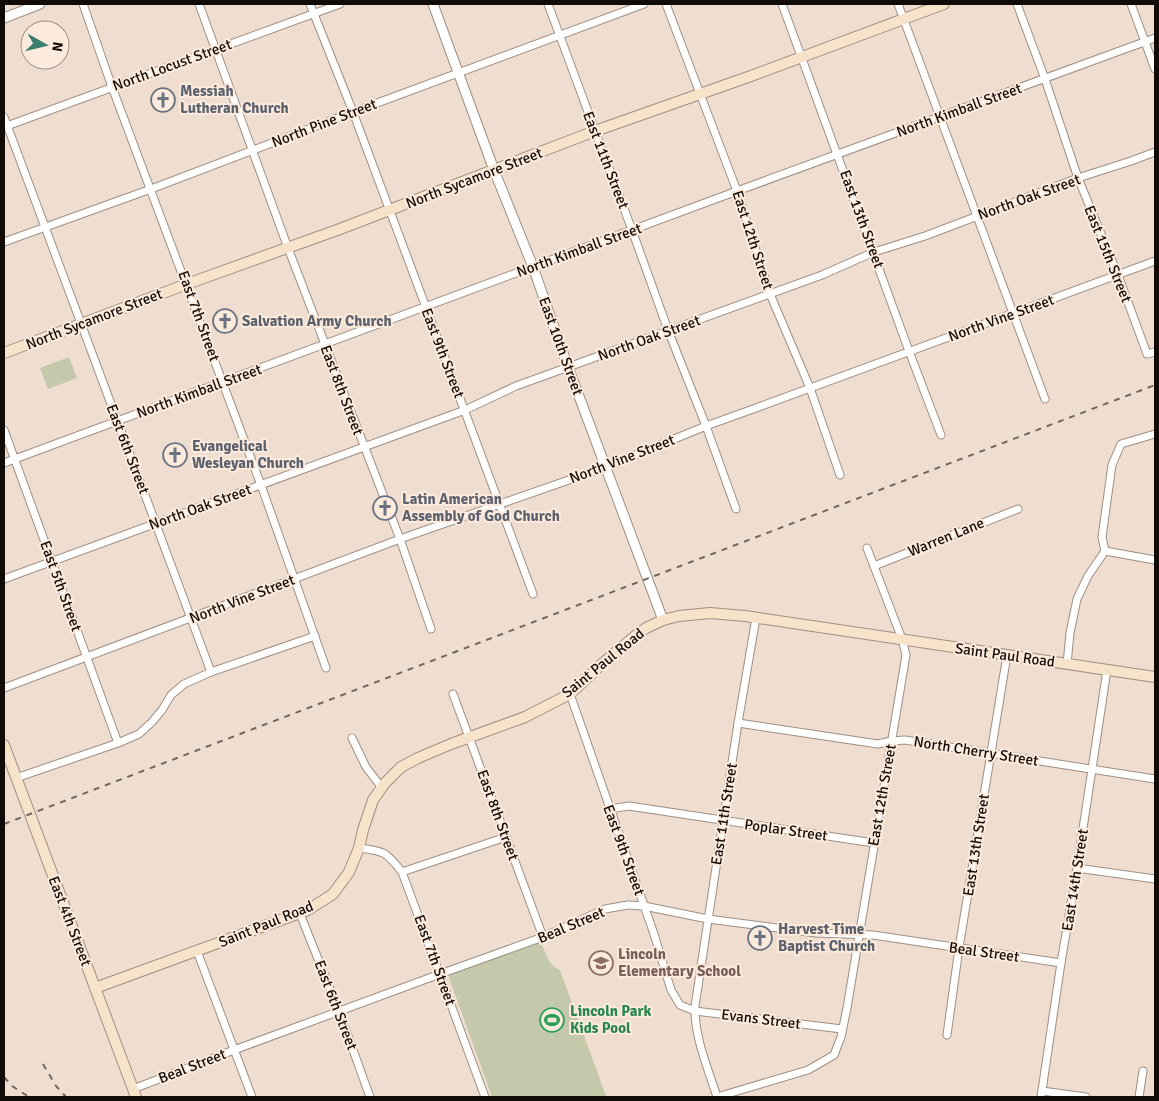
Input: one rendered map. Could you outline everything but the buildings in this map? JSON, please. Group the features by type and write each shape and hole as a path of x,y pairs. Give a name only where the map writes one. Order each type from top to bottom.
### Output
{"main road":[{"name":"North Sycamore Street","path":"4,353 390,210 595,131 751,76 944,4"},
{"name":"Saint Paul Road","path":"95,988 300,914 333,894 349,872 359,848 373,800 401,767 470,737 525,717 570,694 603,662 635,636 663,620 710,613 756,618 1155,677"},
{"name":"East 4th Street","path":"4,745 135,1093"}],"street":[{"path":"4,18 40,4"},
{"name":"East 7th Street","path":"83,4 112,87 261,485 326,668"},
{"name":"East 8th Street","path":"199,4 324,345 400,539 431,629"},
{"name":"East 9th Street","path":"310,4 353,112 533,594"},
{"name":"North Locust Street","path":"5,127 340,4"},
{"name":"East 10th Street","path":"432,4 494,170 533,267 568,367 663,620"},
{"name":"East 11th Street","path":"548,4 736,510"},
{"name":"North Pine Street","path":"4,242 151,189 458,72 644,4"},
{"name":"East 12th Street","path":"666,4 737,191 770,294 810,388 840,475"},
{"name":"East 13th Street","path":"782,4 941,435"},
{"path":"898,4 1045,399"},
{"name":"East 15th Street","path":"1017,4 1045,79 1078,178 1118,275 1147,354 1155,352"},
{"path":"1131,4 1155,69"},
{"name":"North Kimball Street","path":"4,463 1155,38"},
{"name":"East 6th Street","path":"4,117 5,127 45,227 211,672"},
{"name":"North Oak Street","path":"4,579 465,410 516,386 822,275 874,252 925,236 1078,178 1155,152"},
{"name":"North Vine Street","path":"4,688 400,539 606,467 706,426 1155,261"},
{"name":"East 5th Street","path":"4,430 118,743"},
{"path":"1067,664 1070,633 1077,599 1088,576 1105,551 1102,537 1112,465 1122,444 1155,434"},
{"name":"Warren Lane","path":"874,566 1018,508"},
{"name":"East 12th Street","path":"717,1097 808,1070 834,1055 842,1029 906,655 902,639 867,548"},
{"path":"1105,551 1155,560"},
{"name":"East 11th Street","path":"695,1011 738,723 756,618"},
{"path":"16,778 139,734 152,722 172,695 184,684 211,672 315,636"},
{"name":"East 13th Street","path":"947,1035 959,948 1007,655"},
{"name":"East 14th Street","path":"1042,1094 1107,670"},
{"name":"East 8th Street","path":"452,694 470,737 544,937"},
{"name":"East 9th Street","path":"570,694 654,934 671,990 680,1005"},
{"name":"North Cherry Street","path":"738,723 878,744 905,740 1155,779"},
{"path":"352,738 366,767 382,788"},
{"name":"Poplar Street","path":"609,809 629,806 874,843"},
{"path":"402,872 506,837"},
{"name":"East 7th Street","path":"359,848 383,852 402,872 485,1097"},
{"path":"1077,868 1155,879"},
{"name":"Beal Street","path":"135,1093 234,1050 544,937 605,909 628,905 644,906 708,919 816,933 873,935 1061,963"},
{"name":"East 6th Street","path":"300,914 339,1011 370,1097"},
{"path":"197,951 252,1097"},
{"name":"Evans Street","path":"680,1005 695,1011 842,1029"},
{"path":"695,1011 700,1043 717,1097"},
{"path":"1139,1097 1143,1071"},
{"path":"1042,1094 1086,1097"}],"green space":[{"path":"69,357 77,378 48,389 40,368"},
{"path":"536,943 542,945 550,963 560,970 606,1096 492,1097 449,978 450,975"}],"water":[{"name":"Lincoln Park Kids Pool","path":"554,1009 559,1013 554,1016 553,1025 547,1029 543,1025 550,1021 550,1013"}],"railway":[{"path":"4,824 1155,385"},
{"path":"43,1064 56,1086 66,1097"},
{"path":"4,1077 12,1086 29,1097"}],"place":[{"name":"Messiah Lutheran Church","path":"163,100"},
{"name":"Salvation Army Church","path":"225,321"},
{"name":"Evangelical Wesleyan Church","path":"175,455"},
{"name":"Latin American Assembly of God Church","path":"385,508"},
{"name":"Harvest Time Baptist Church","path":"760,938"},
{"name":"Lincoln Elementary School","path":"601,963"},
{"name":"Lincoln Park Kids Pool","path":"552,1020"}]}
